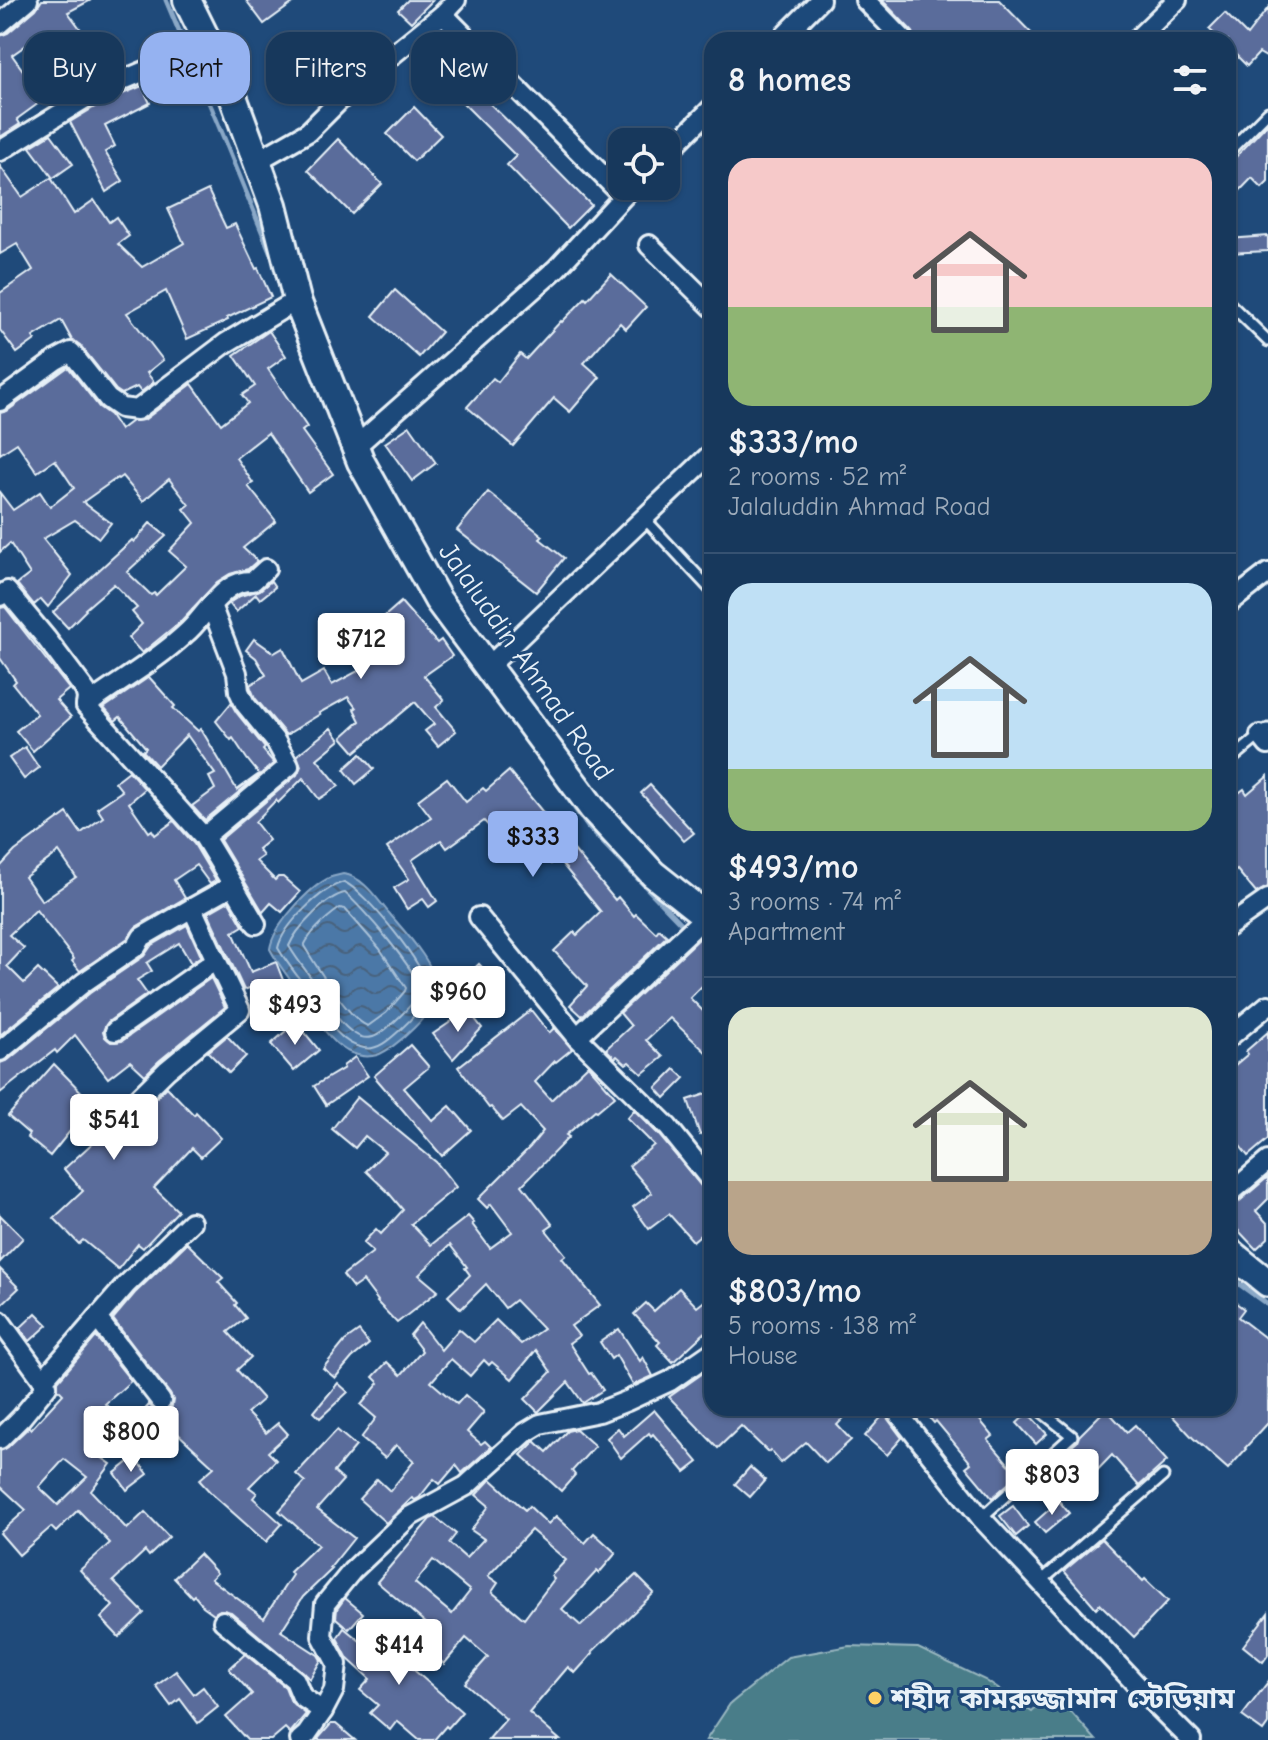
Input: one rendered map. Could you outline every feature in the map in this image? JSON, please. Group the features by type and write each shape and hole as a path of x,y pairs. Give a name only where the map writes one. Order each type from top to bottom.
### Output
{"street":[{"path":"0,24 28,0"},
{"name":"Jalaluddin Ahmad Road","path":"187,0 203,32"},
{"path":"788,32 820,0"},
{"path":"865,0 896,32"},
{"path":"1144,32 1177,0"},
{"path":"257,161 308,132 355,85 449,7 608,170"},
{"path":"0,151 97,91 140,73"},
{"name":"Jalaluddin Ahmad Road","path":"236,104 273,205 297,300 361,462 438,600 593,809 653,874 704,913"},
{"path":"680,140 704,116"},
{"path":"355,447 557,268 620,200"},
{"path":"649,245 704,299"},
{"path":"1,397 71,352 108,399 121,408 137,410 226,343 297,300"},
{"path":"488,667 704,461"},
{"path":"86,706 187,633 223,592 236,583 253,581 266,569"},
{"path":"1236,598 1268,573"},
{"path":"0,596 7,591 85,690 86,706 204,837 256,924"},
{"path":"204,837 289,766 276,742 245,704 239,691 237,673 211,605"},
{"path":"0,1051 83,983 137,946 142,937 233,885"},
{"path":"1236,921 1268,899"},
{"path":"115,1121 167,1070 240,1010 192,908"},
{"path":"479,917 577,1037 668,1127 704,1172"},
{"path":"577,1037 704,922"},
{"path":"115,1031 216,960"},
{"path":"1236,1031 1268,1005"},
{"path":"1236,1188 1268,1161"},
{"path":"43,1380 126,1285 191,1222"},
{"path":"1236,1257 1268,1283"},
{"path":"97,1318 161,1401"},
{"path":"0,1321 47,1386 0,1439"},
{"path":"300,1740 323,1711 334,1690 337,1664 322,1636 325,1604 352,1571 409,1517 466,1486 525,1433 540,1424 599,1412 627,1401 670,1381 704,1358"},
{"path":"900,1416 981,1518 1191,1740"},
{"path":"223,1621 295,1680 302,1697 323,1711"}],"lane":[{"path":"1236,144 1268,112"},
{"path":"1236,310 1268,341"},
{"path":"644,518 704,582"},
{"path":"1236,756 1265,736"},
{"path":"981,1518 1072,1436 1047,1416"},
{"path":"1040,1582 1163,1476"}],"green space":[{"name":"শহীদ কামরুজ্জামান স্টেডিয়াম","path":"849,1646 918,1648 985,1680 1032,1712 1053,1692 1096,1740 706,1740 730,1704 788,1657"}],"water":[{"path":"343,874 357,879 374,895 419,949 436,980 435,998 423,1018 394,1045 373,1056 351,1053 333,1040 270,949 278,929 303,898 322,882"}],"building":[{"path":"42,0 91,0 68,12 83,32 24,32 24,47 12,55 24,72 24,104 38,104 17,119 20,124 0,137 0,36 8,33"},
{"path":"246,0 297,0 264,24"},
{"path":"408,0 433,0 411,22 398,10"},
{"path":"882,0 999,0 1030,32 913,32"},
{"path":"1268,8 1268,58 1259,53 1247,66 1236,55 1236,32 1212,32 1209,29 1225,13 1247,35"},
{"path":"140,87 140,104 148,104 105,126 115,146 105,152 123,181 106,192 70,122 100,104 124,104 124,93"},
{"path":"464,104 490,104 591,205 568,228 507,165 516,156"},
{"path":"414,107 441,135 414,161 387,134"},
{"path":"1268,123 1268,182 1262,188 1252,178 1236,195 1236,157"},
{"path":"51,134 73,164 53,178 30,147"},
{"path":"338,139 382,184 352,214 308,170"},
{"path":"0,166 22,197 51,178 74,214 94,200 109,222 116,217 129,236 118,244 142,267 184,243 168,209 208,190 226,228 235,224 271,297 187,339 166,291 127,313 163,360 147,373 154,382 141,392 137,387 122,394 116,390 80,345 72,340 61,320 33,337 35,340 17,353 0,330 0,293 33,270 17,244 0,254"},
{"path":"1268,236 1268,251 1236,253 1236,238"},
{"path":"611,274 646,307 626,329 620,323 584,363 600,377 570,412 554,398 513,446 467,407 493,378 498,382 520,354 526,359"},
{"path":"395,290 441,332 419,357 373,316"},
{"path":"269,331 286,356 268,369 307,427 302,431 333,474 308,492 268,433 236,458 253,483 248,486 276,521 243,548 257,561 248,569 217,582 180,622 142,653 128,638 142,624 132,612 137,608 114,584 68,628 53,612 132,540 134,542 150,523 166,536 127,572 151,595 156,595 186,566 169,551 195,523 184,509 189,505 169,479 143,501 122,476 117,478 83,502 111,523 99,538 75,520 43,539 72,575 48,607 41,599 34,605 17,584 30,574 10,543 0,552 0,493 13,510 40,492 50,507 74,488 55,460 37,472 17,443 0,454 0,413 68,367 120,430 132,421 144,420 192,384 221,424 248,403 242,395 255,386 234,355"},
{"path":"410,426 436,463 412,481 385,443"},
{"path":"488,492 543,536 540,539 564,558 536,592 457,530"},
{"path":"271,581 275,587 260,599 256,594 236,612 229,603 260,590"},
{"path":"401,602 437,643 441,640 452,656 424,676 444,700 436,707 456,731 438,746 425,731 434,724 415,702 355,752 342,737 360,721 348,697 286,735 255,698 250,685 266,675 256,658 246,650 254,639 274,653 283,648 301,684 324,671 332,685 360,670 346,649 361,639 358,635"},
{"path":"5,607 69,689 56,700 71,717 33,751 16,731 37,714 13,684 16,681 0,658 0,608"},
{"path":"149,677 175,706 173,708 198,731 201,729 237,790 259,774 233,738 231,740 216,721 231,703 274,763 205,820 192,806 215,789 209,777 215,774 187,735 157,766 120,717 115,721 104,708"},
{"path":"331,728 340,740 317,759 339,786 319,799 303,778 255,822 269,840 258,849 263,856 256,861 275,880 283,877 300,892 282,912 271,903 263,912 220,840 297,775 301,766 297,755"},
{"path":"25,747 39,768 24,779 9,758"},
{"path":"361,754 374,769 356,784 344,769"},
{"path":"129,771 145,789 129,803 149,832 152,830 155,835 174,821 194,844 216,881 210,884 196,865 174,880 185,898 136,927 128,938 80,971 36,910 9,935 24,948 7,966 24,983 38,969 58,988 0,1035 0,867 15,851 67,813 81,833 103,817 97,808 122,791 115,782","holes":["59,852 76,877 42,901 25,877"]},
{"path":"509,771 615,900 618,897 634,916 636,914 656,933 659,929 667,936 582,1016 570,1005 587,986 554,951 601,912 558,859 551,864 516,821 498,836 484,821 447,848 441,840 412,860 437,901 429,907 423,899 407,909 394,888 409,879 387,848 431,817 418,800 447,778 466,802 483,788 486,791"},
{"path":"1268,776 1268,887 1256,893 1236,871 1236,795 1244,789 1247,794"},
{"path":"650,785 694,833 684,841 641,793"},
{"path":"229,901 243,926 233,932 251,972 276,962 283,980 304,1007 283,1023 255,986 244,990 208,913"},
{"path":"187,925 201,956 191,963 179,943 147,963 152,971 137,980 147,994 108,1022 103,1031 105,1037 111,1042 122,1041 211,978 225,1007 145,1075 130,1061 108,1078 75,1035 57,1053 55,1050 0,1093 0,1063 8,1060 90,993 144,956 151,946"},
{"path":"701,937 704,940 704,984 690,998 704,1012 704,1050 670,1018 646,1040 663,1057 642,1074 629,1062 626,1064 617,1056 615,1058 606,1049 631,1026 620,1013"},
{"path":"479,964 498,984 490,994 479,986 474,990 464,978"},
{"path":"468,1010 482,1028 453,1059 433,1034"},
{"path":"531,1010 549,1033 554,1028 572,1049 535,1082 551,1100 588,1065 615,1096 566,1135 569,1137 522,1185 553,1225 546,1230 566,1255 562,1258 600,1305 571,1326 579,1336 569,1343 603,1390 583,1403 568,1382 538,1412 525,1399 551,1372 536,1350 512,1379 492,1362 489,1365 484,1360 470,1376 451,1359 431,1382 457,1404 465,1395 484,1412 467,1432 481,1444 485,1441 491,1447 462,1473 456,1465 440,1484 434,1479 419,1498 412,1498 386,1523 359,1499 377,1479 390,1491 414,1461 396,1445 385,1458 361,1438 376,1418 361,1405 379,1383 373,1377 387,1362 401,1375 422,1351 410,1335 420,1323 441,1350 459,1329 474,1342 496,1320 521,1344 543,1329 515,1300 505,1308 486,1284 461,1309 448,1296 470,1275 450,1245 419,1275 438,1291 397,1323 363,1281 353,1288 343,1275 373,1252 363,1243 376,1229 381,1234 403,1210 366,1171 385,1152 365,1136 355,1148 332,1129 357,1097 436,1162 456,1187 411,1224 431,1245 468,1216 490,1248 512,1232 491,1204 487,1208 478,1199 543,1131 521,1107 503,1121 489,1108 458,1067"},
{"path":"296,1022 319,1050 294,1071 271,1044"},
{"path":"1268,1032 1268,1139 1248,1156 1240,1146 1236,1150 1236,1064 1248,1054 1246,1051"},
{"path":"227,1036 246,1056 229,1073 208,1052"},
{"path":"410,1045 429,1067 404,1088 433,1121 450,1106 471,1130 442,1156 374,1076"},
{"path":"355,1057 368,1076 326,1105 314,1086 344,1068"},
{"path":"54,1064 100,1111 111,1097 117,1102 103,1119 106,1129 111,1132 123,1130 167,1087 221,1138 201,1157 192,1148 154,1188 178,1211 143,1248 138,1244 118,1269 83,1240 79,1244 54,1218 83,1191 64,1169 99,1137 79,1120 50,1156 8,1116"},
{"path":"675,1069 685,1078 665,1098 656,1088"},
{"path":"704,1095 704,1134 700,1135 688,1100"},
{"path":"634,1110 704,1189 704,1232 693,1241 669,1214 649,1229 633,1207 652,1193 629,1166 654,1145 627,1118"},
{"path":"1268,1177 1268,1199 1256,1211 1268,1224 1268,1238 1256,1249 1236,1228 1236,1204"},
{"path":"0,1215 23,1238 0,1262"},
{"path":"187,1243 223,1278 218,1282 246,1318 228,1332 251,1357 237,1370 263,1399 247,1413 266,1433 278,1423 288,1434 268,1452 276,1460 249,1487 257,1493 253,1498 282,1524 266,1542 199,1480 214,1467 162,1419 145,1438 126,1420 137,1410 141,1414 149,1405 157,1412 168,1411 173,1400 113,1319"},
{"path":"0,1269 19,1288 0,1306"},
{"path":"679,1288 697,1307 704,1301 704,1333 673,1362 657,1345 660,1342 634,1314 646,1303 654,1311"},
{"path":"1236,1303 1244,1309 1238,1317 1268,1340 1268,1423 1228,1469 1172,1416 1236,1416"},
{"path":"36,1313 48,1325 30,1341 20,1328"},
{"path":"619,1329 640,1361 643,1357 653,1376 633,1385 616,1355 611,1359 600,1342"},
{"path":"359,1331 369,1344 335,1378 323,1368 345,1341"},
{"path":"96,1337 131,1381 105,1404 116,1415 91,1440 94,1442 88,1448 111,1464 91,1491 127,1529 145,1512 169,1537 149,1556 145,1551 113,1581 144,1613 119,1637 101,1618 113,1606 80,1570 110,1543 78,1510 56,1532 51,1527 19,1555 0,1533 26,1510 0,1486 0,1451 29,1427 31,1429 63,1394 58,1389 58,1381","holes":["64,1459 87,1477 58,1505 39,1487"]},
{"path":"704,1372 704,1416 845,1416 837,1425 851,1440 826,1463 806,1442 781,1463 741,1426 718,1448 669,1397"},
{"path":"338,1383 348,1392 320,1418 314,1412"},
{"path":"654,1410 698,1462 685,1472 653,1434 651,1436 649,1433 621,1458 607,1438 618,1428 624,1436"},
{"path":"886,1416 902,1438 887,1455 865,1436"},
{"path":"928,1416 977,1416 993,1436 988,1440 1018,1475 992,1498 966,1467 971,1463 936,1421 934,1423"},
{"path":"1025,1416 1031,1416 1047,1434 1036,1444 1017,1423"},
{"path":"1099,1416 1112,1416 1127,1432 1135,1425 1167,1461 1139,1486 1112,1455 1083,1485 1057,1459 1077,1442"},
{"path":"576,1429 595,1446 572,1471 575,1475 561,1491 521,1455 535,1441 547,1452 567,1431"},
{"path":"337,1430 356,1446 334,1472 343,1480 317,1509 354,1538 332,1569 303,1597 281,1631 318,1655 321,1660 310,1679 231,1612 220,1610 214,1614 174,1578 199,1554 217,1573 211,1579 264,1618 292,1575 290,1572 318,1545 279,1511 305,1482 296,1474"},
{"path":"135,1457 148,1474 127,1490 115,1473"},
{"path":"750,1467 765,1480 750,1497 735,1484"},
{"path":"491,1479 525,1510 529,1506 548,1524 556,1516 585,1543 594,1533 616,1553 562,1609 581,1626 636,1575 654,1593 592,1652 575,1673 568,1667 529,1713 560,1740 488,1740 506,1719 465,1683 488,1657 466,1638 444,1664 429,1651 441,1636 377,1582 435,1517 456,1534 449,1543 466,1558 484,1539 471,1530 489,1506 476,1495","holes":["531,1530 566,1560 551,1576 554,1579 524,1619 492,1592 498,1583 488,1576","433,1560 470,1591 452,1614 415,1583"]},
{"path":"1059,1501 1069,1513 1045,1533 1035,1522"},
{"path":"1013,1506 1028,1526 1016,1536 1000,1516"},
{"path":"1102,1539 1143,1581 1145,1579 1168,1601 1134,1637 1100,1604 1096,1608 1064,1571"},
{"path":"345,1598 363,1613 349,1629 336,1618 337,1609"},
{"path":"1268,1613 1268,1655 1263,1662 1243,1646"},
{"path":"344,1628 370,1649 373,1647 376,1650 392,1630 418,1652 407,1664 462,1712 434,1740 419,1740 397,1721 390,1730 370,1713 378,1705 360,1690 370,1679 348,1659 337,1638"},
{"path":"245,1654 285,1687 291,1702 306,1714 290,1733 285,1728 271,1740 247,1740 226,1717 252,1694 229,1669"},
{"path":"176,1671 194,1694 203,1687 218,1707 198,1723 180,1699 171,1706 156,1686"},
{"path":"1268,1682 1268,1724 1263,1731 1242,1716"},
{"path":"331,1724 336,1724 355,1740 317,1740"}],"waterway":[{"path":"166,0 274,261"},
{"path":"540,759 588,827 704,946"},
{"path":"1236,1282 1268,1305"}],"place":[{"name":"শহীদ কামরুজ্জামান স্টেডিয়াম","path":"875,1698"}]}
